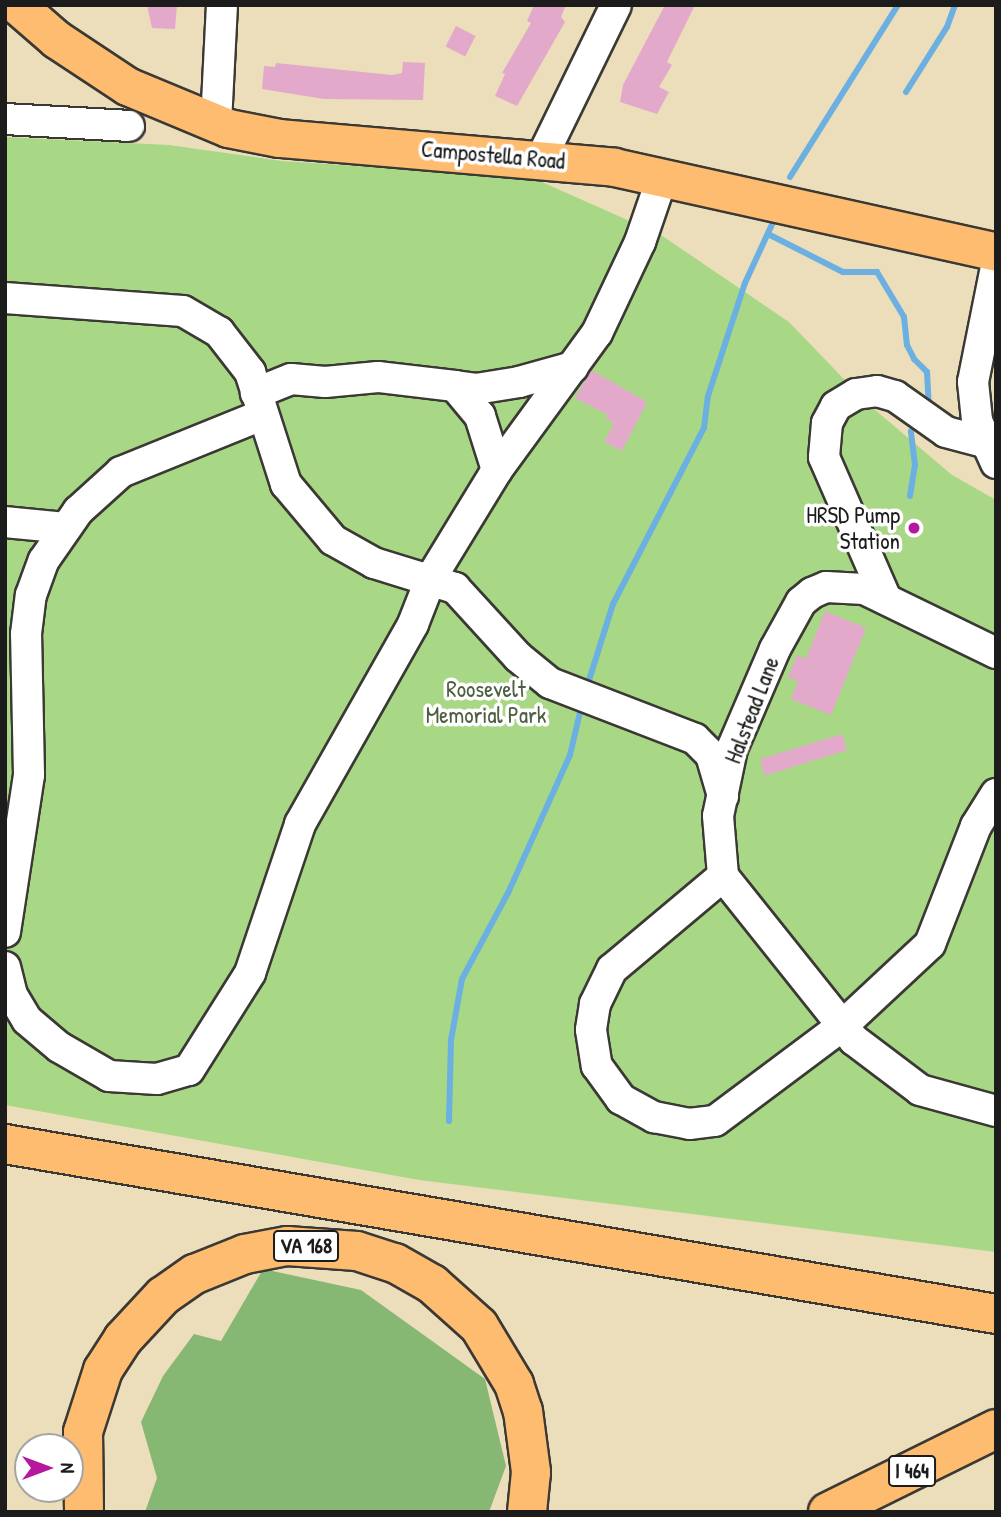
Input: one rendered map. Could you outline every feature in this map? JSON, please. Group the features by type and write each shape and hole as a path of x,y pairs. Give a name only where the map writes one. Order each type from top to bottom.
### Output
{"highway":[{"path":"5,1144 996,1314"},
{"name":"VA 168","path":"84,1512 83,1432 103,1370 122,1339 163,1296 195,1274 245,1254 287,1246 358,1251 395,1263 432,1283 479,1326 514,1384 523,1411 531,1472 527,1512"},
{"name":"I 464","path":"828,1512 996,1429"}],"main road":[{"name":"Campostella Road","path":"17,5 64,45 127,86 216,123 279,138 541,159 662,178 996,252"}],"street":[{"path":"216,123 222,5"},
{"path":"541,159 616,5"},
{"path":"5,119 129,126"},
{"path":"5,967 12,1011 59,1047 109,1076 157,1079 189,1070 250,973 300,824 413,624 431,578 497,470 597,333 640,242 662,178"},
{"path":"990,452 973,382 996,267"},
{"path":"5,298 183,311 219,332 250,372 286,484 333,540 374,563 431,578 455,588 518,657 550,683 695,739 711,755 723,796"},
{"path":"5,932 29,775 26,634 31,595 44,560 78,511 121,472 259,404 291,379 325,382 377,377 476,389 508,384 573,367"},
{"path":"455,386 480,416 497,470"},
{"path":"886,599 824,457 827,424 836,406 856,394 877,391 895,396 946,432 990,452"},
{"path":"5,522 66,528"},
{"name":"Halstead Lane","path":"723,876 718,816 743,725 801,602 826,587 846,586 886,599 996,653"},
{"path":"695,739 715,737 743,725"},
{"path":"996,794 976,826 930,944 842,1027 715,1121 689,1124 654,1116 621,1099 597,1066 592,1030 595,1004 612,969 723,876 842,1027 853,1040 920,1090 996,1111"}],"green space":[{"name":"Roosevelt Memorial Park","path":"5,137 169,145 282,161 533,178 661,235 789,322 867,403 952,475 996,500 996,1252 419,1180 5,1105"},
{"path":"263,1269 361,1290 485,1379 506,1466 489,1512 145,1512 157,1478 141,1422 163,1376 194,1334 221,1341"}],"building":[{"path":"147,5 177,5 175,29 152,28"},
{"path":"534,5 566,5 561,17 565,22 517,106 495,96 505,74 502,73 531,23 527,21"},
{"path":"665,5 695,5 667,62 672,65 659,87 669,92 657,114 620,102 623,85"},
{"path":"456,26 476,36 465,56 446,46"},
{"path":"403,62 425,63 423,100 324,99 262,89 264,66 275,67 276,63 392,75 402,73"},
{"path":"591,370 647,402 622,451 604,442 614,423 606,419 608,415 575,398"},
{"name":"HRSD Pump Station","path":"908,519 923,522 920,537 905,534"},
{"path":"825,611 866,628 831,715 791,699 798,681 788,677 797,655 806,659"},
{"path":"842,734 847,750 765,775 760,759"}],"waterway":[{"path":"790,177 898,5"},
{"path":"906,92 947,27 955,5"},
{"path":"586,690 613,604 704,428 708,396 745,283 773,222"},
{"path":"768,234 843,272 877,272 904,317 907,345 914,359 927,372 929,408"},
{"path":"910,496 915,465 911,431"},
{"path":"449,1121 451,1040 462,979 508,893 570,755 582,704"}],"place":[{"name":"HRSD Pump Station","path":"914,528"}]}
